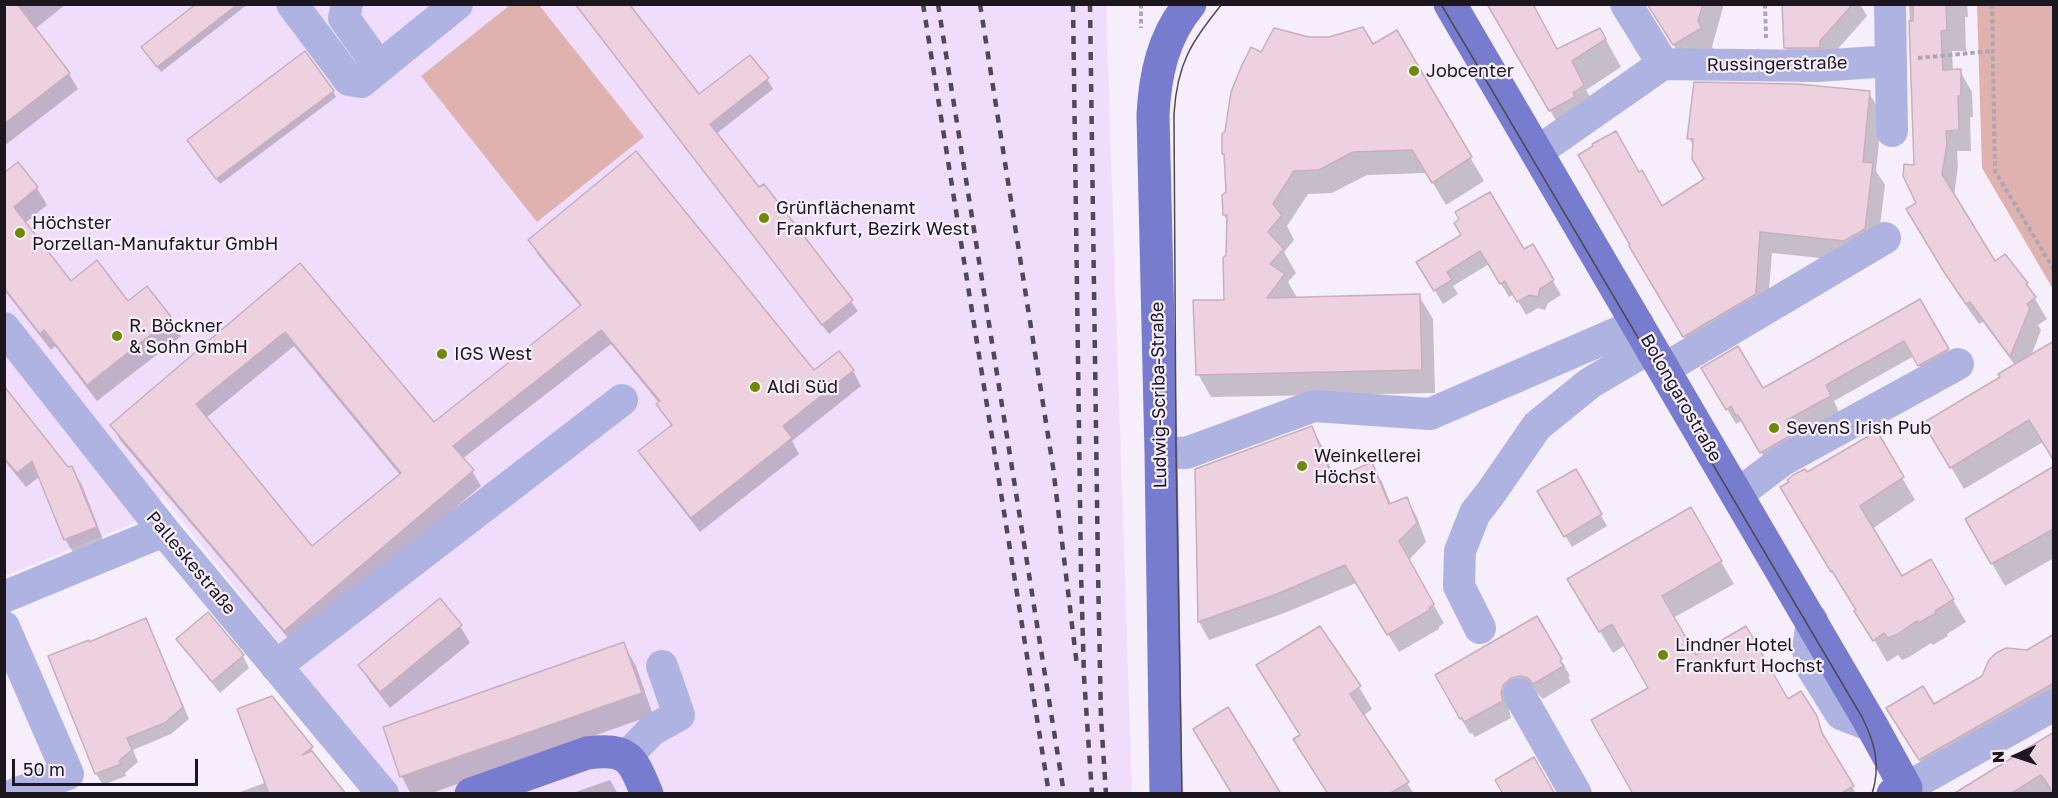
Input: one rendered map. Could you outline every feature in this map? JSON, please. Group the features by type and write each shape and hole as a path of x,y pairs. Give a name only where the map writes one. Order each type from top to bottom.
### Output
{"main road":[{"name":"Ludwig-Scriba-Straße","path":"1166,794 1171,684 1161,452 1153,115 1154,83 1161,58 1170,35 1190,4"},
{"name":"Bolongarostraße","path":"1450,4 1812,620 1872,726 1903,792"},
{"path":"471,794 587,753 616,752 626,757 637,769 647,794"}],"street":[{"path":"292,4 349,80 361,82 458,4"},
{"path":"347,4 344,18 374,60 388,60"},
{"path":"1537,152 1663,64 1626,4"},
{"path":"1890,4 1892,130"},
{"name":"Russingerstraße","path":"1663,64 1817,66 1891,61"},
{"path":"1480,628 1459,586 1460,551 1474,513 1490,494 1536,426 1590,383 1651,347 1885,238"},
{"name":"Palleskestraße","path":"4,328 164,531 383,794"},
{"path":"1161,452 1186,453 1314,406 1430,414 1651,347"},
{"path":"1738,494 1783,460 1958,364"},
{"path":"276,666 622,400"},
{"path":"4,597 164,531"},
{"path":"4,627 68,774 15,794"},
{"path":"626,757 652,730 679,715 662,666"},
{"path":"1171,684 1181,794"},
{"path":"1519,693 1576,794"},
{"path":"1903,792 2054,705"}],"path":[{"path":"1141,4 1141,32"},
{"path":"1992,4 1995,171 2054,270"},
{"path":"1891,61 1992,51"}],"shaded area":[{"path":"5,5 1106,5 1132,793 397,793 394,786 162,496 130,525 5,576"},
{"path":"510,5 539,5 644,137 537,222 421,76"},
{"path":"1977,5 2053,5 2053,289 1982,168"}],"building":[{"path":"4,4 17,4 70,73 4,124"},
{"path":"196,4 238,4 157,67 141,47"},
{"path":"575,4 629,4 699,94 750,55 769,78 710,124 759,187 764,184 853,300 822,325"},
{"path":"1487,4 1533,4 1557,49 1600,28 1606,39 1572,61 1584,85 1573,93 1575,97 1549,111"},
{"path":"1647,4 1703,4 1698,21 1702,28 1673,45"},
{"path":"1782,4 1853,4 1820,41 1820,48 1784,48"},
{"path":"1913,4 1946,4 1947,30 1941,31 1943,70 1961,69 1961,96 1958,96 1959,130 1946,131 1947,144 1942,174 1995,261 2005,254 2036,297 2027,304 2030,308 2010,357 1970,302 1966,304 1906,209 1916,203 1903,176 1904,164 1914,165 1909,21 1913,21"},
{"path":"1363,27 1373,44 1397,30 1472,157 1432,183 1412,150 1353,152 1319,170 1294,171 1273,204 1282,215 1268,232 1284,249 1270,264 1285,274 1267,298 1420,294 1422,370 1196,375 1193,300 1224,300 1223,258 1226,255 1227,215 1223,215 1222,195 1226,192 1222,134 1225,131 1231,92 1242,65 1251,47 1261,52 1274,28 1309,37 1329,37"},
{"path":"305,51 334,91 216,179 187,140"},
{"path":"1694,82 1798,84 1870,91 1863,162 1873,163 1865,229 1844,241 1760,232 1756,294 1683,337 1578,155 1593,146 1592,144 1616,131 1639,172 1642,170 1662,206 1704,179 1692,159 1693,139 1687,139"},
{"path":"636,151 814,370 839,351 854,370 783,426 792,438 691,518 638,451 672,425 656,404 660,401 601,330 453,446 474,470 284,631 110,425 300,263 434,422 581,305 528,240","holes":["285,332 401,473 312,546 196,404"]},
{"path":"18,162 38,187 14,207 71,281 97,260 128,301 147,286 172,318 87,385 44,330 40,334 4,288 4,173"},
{"path":"1490,192 1524,249 1533,244 1554,280 1540,289 1538,297 1530,295 1517,302 1505,281 1500,284 1480,251 1447,272 1452,280 1434,291 1416,262 1461,235 1454,223 1459,219 1455,212"},
{"path":"1920,299 1949,349 1918,366 1904,341 1826,385 1831,396 1787,420 1795,433 1760,453 1738,415 1736,416 1731,406 1726,410 1701,368 1738,346 1763,388"},
{"path":"2054,341 2054,461 2029,420 1950,468 1923,423 2000,377 1998,374"},
{"path":"4,386 68,467 72,466 97,527 64,540 32,461 17,473 4,458"},
{"path":"1312,426 1333,479 1372,462 1389,504 1407,497 1417,523 1399,541 1434,604 1429,608 1430,610 1387,635 1345,565 1277,594 1198,622 1195,469"},
{"path":"1877,431 1904,477 1860,506 1902,576 1931,559 1954,599 1935,611 1936,613 1919,623 1917,621 1896,635 1888,638 1884,633 1873,641 1780,487 1789,482 1787,480 1793,475 1805,469 1807,472"},
{"path":"2054,466 2054,529 1991,564 1965,519"},
{"path":"1576,469 1602,514 1564,537 1537,491"},
{"name":"Lindner Hotel Frankfurt Hochst","path":"1691,507 1722,561 1662,596 1696,655 1746,626 1788,699 1801,691 1817,716 1822,733 1854,786 1840,794 1633,794 1591,720 1648,688 1612,624 1599,632 1567,579"},
{"path":"440,598 462,625 380,692 358,665"},
{"path":"208,612 244,655 212,682 176,639"},
{"path":"1537,616 1564,666 1533,684 1528,678 1520,676 1511,678 1503,685 1501,693 1503,701 1464,722 1462,718 1460,719 1435,675"},
{"path":"146,618 183,707 165,723 127,738 132,750 119,761 121,764 95,774 48,656"},
{"path":"1320,626 1361,686 1350,694 1409,782 1389,794 1328,794 1293,739 1300,735 1256,665"},
{"path":"2054,634 2054,683 1919,760 1886,708 1923,686 1934,704 1982,676 1989,660 1996,653 2006,648 2027,650"},
{"path":"624,642 642,693 400,777 383,727"},
{"path":"272,696 313,747 302,755 312,751 346,794 269,794 237,709"},
{"path":"1228,707 1281,794 1232,794 1193,729"},
{"path":"2054,732 2054,794 2041,775 2010,794 1953,794"},
{"path":"1534,757 1555,794 1503,794 1495,780"}],"tram line":[{"path":"1182,794 1176,453 1174,114 1182,67 1194,42 1222,4"},
{"path":"1441,4 1862,717 1875,754 1876,773 1872,794"}],"railway":[{"path":"923,4 1049,794"},
{"path":"938,4 1064,794"},
{"path":"980,4 1053,467 1077,666"},
{"path":"1073,4 1081,572 1084,677 1092,794"},
{"path":"1090,4 1098,571 1101,718 1106,794"}],"place":[{"name":"Jobcenter","path":"1414,71"},
{"name":"Grünflächenamt Frankfurt, Bezirk West","path":"764,218"},
{"name":"Höchster Porzellan-Manufaktur GmbH","path":"20,233"},
{"name":"R. Böckner & Sohn GmbH","path":"117,336"},
{"name":"IGS West","path":"442,354"},
{"name":"Aldi Süd","path":"755,387"},
{"name":"SevenS Irish Pub","path":"1774,428"},
{"name":"Weinkellerei Höchst","path":"1302,466"},
{"name":"Lindner Hotel Frankfurt Hochst","path":"1663,655"}]}
